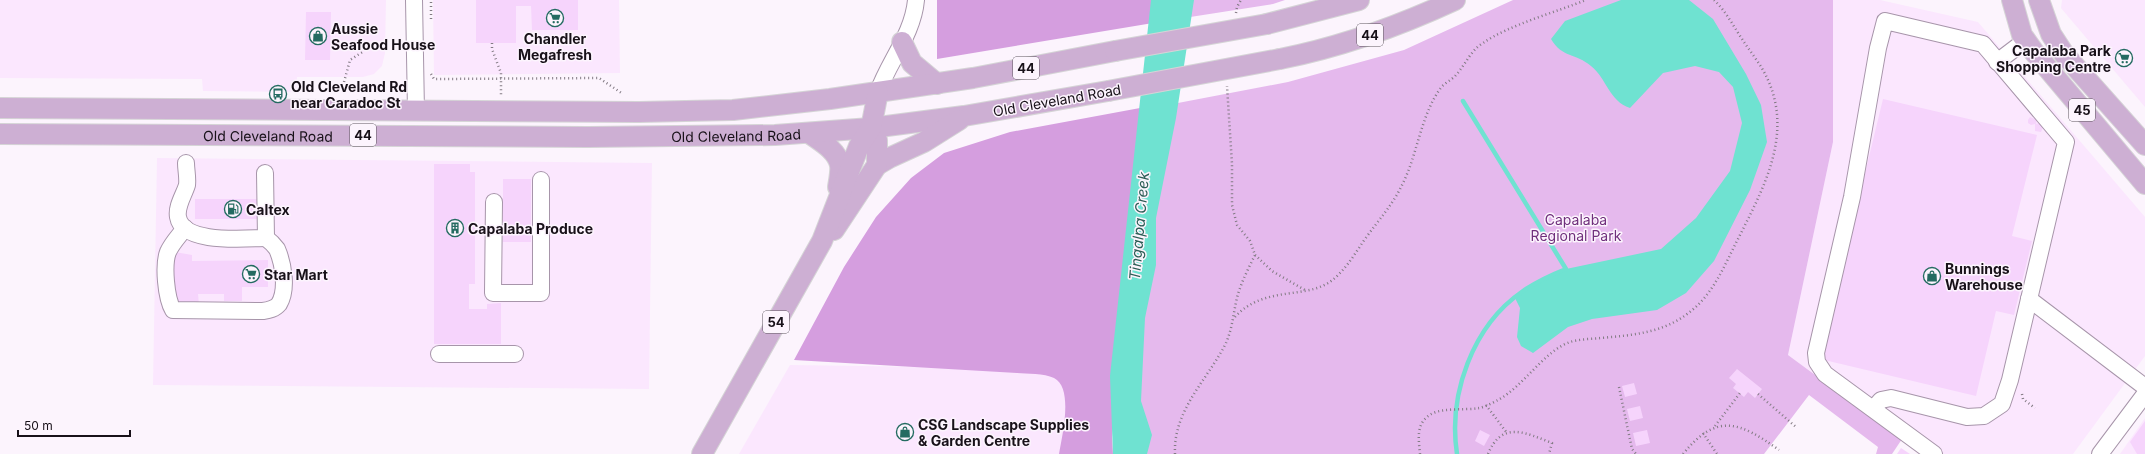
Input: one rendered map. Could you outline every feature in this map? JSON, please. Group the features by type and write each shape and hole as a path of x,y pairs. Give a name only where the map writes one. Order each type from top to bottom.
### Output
{"main road":[{"name":"Old Cleveland Road","path":"0,108 416,111 733,110 937,84 1267,24 1359,0"},
{"name":"Old Cleveland Road","path":"0,134 670,137 809,133 871,128 964,116 1280,59 1341,44 1391,28 1455,0"},
{"path":"2003,0 2024,37"},
{"name":"45","path":"2012,0 2024,37 2046,67 2145,184"},
{"name":"45","path":"2039,0 2051,34 2064,54 2145,145"},
{"path":"902,42 915,67 937,84"},
{"name":"54","path":"702,454 822,241 859,146 871,128 878,92"},
{"name":"54","path":"822,241 837,227 877,165 924,142 964,116"},
{"name":"54","path":"871,128 877,140 877,165"},
{"path":"809,133 831,150 840,165 837,203"}],"street":[{"path":"414,0 416,111"},
{"path":"878,92 884,75 913,18 916,0"},
{"path":"1873,409 1881,400 1891,398 1967,417 1984,416 1993,412 2002,404 2010,380 2066,142 1983,44 1885,21 1878,48 1852,196 1816,353 1817,362 1825,374 1934,454"},
{"path":"1997,62 2024,37"},
{"path":"186,163 187,184 180,199 178,218 184,228 202,238 266,238"},
{"path":"184,228 167,253 166,292 168,302 173,310 263,312 271,310 279,304 283,291 282,264 276,248 266,238 265,173"},
{"path":"494,202 493,293 541,293 541,180"},
{"path":"2029,299 2145,387"},
{"path":"439,354 515,354"},
{"path":"2100,454 2145,394"}],"path":[{"path":"431,0 431,23"},
{"path":"1235,21 1237,7 1241,0"},
{"path":"1235,317 1243,308 1258,301 1278,294 1318,289 1337,277 1392,205 1405,179 1433,99 1442,86 1456,75 1472,51 1484,42 1520,25 1586,0"},
{"path":"1420,454 1420,426 1424,419 1437,412 1462,410 1486,405 1499,399 1523,382 1550,355 1570,342 1643,334 1667,326 1691,311 1705,297 1719,277 1747,221 1773,160 1778,142 1774,98 1768,80 1714,0"},
{"path":"492,43 492,49 502,79 501,111"},
{"path":"344,82 350,60 364,51"},
{"path":"431,70 431,75 434,79 599,78 628,97"},
{"path":"1228,79 1227,93 1232,164 1232,205 1237,225 1250,241 1255,255 1272,271 1306,290"},
{"path":"1175,454 1174,442 1183,414 1198,385 1224,347 1235,317 1238,294 1255,255"},
{"path":"1619,387 1632,449 1636,454"},
{"path":"1683,454 1703,433 1714,427 1740,393"},
{"path":"1758,394 1796,427"},
{"path":"1486,405 1507,433"},
{"path":"1714,427 1728,426 1746,429 1779,450"},
{"path":"1488,454 1496,440 1507,433 1522,432 1552,443 1549,454"},
{"path":"1703,433 1717,454"}],"shaded area":[{"path":"0,0 386,0 385,53 382,66 374,74 363,77 297,77 296,92 203,91 202,79 0,78"},
{"path":"433,0 619,0 620,73 434,75"},
{"path":"937,0 1173,0 1171,20 937,59"},
{"path":"1833,0 1880,0 1978,22 2145,217 2145,356 2073,454 1922,454 1788,355 1833,142"},
{"name":"Capalaba Park Shopping Centre","path":"2062,0 2145,0 2145,107 2061,8"},
{"path":"1140,108 1129,212 1112,437 1113,454 1059,454 1065,413 1064,392 1060,383 1050,376 794,360 844,267 876,217 911,178 944,153 1010,132"},
{"path":"157,158 652,163 649,389 153,385"},
{"path":"790,365 1077,369 1070,454 739,454"},
{"path":"2145,418 2145,454 2120,454"}],"green space":[{"path":"1173,0 1285,0 1273,4 1171,20"},
{"name":"Capalaba Regional Park","path":"1513,0 1833,0 1833,142 1788,355 1902,439 1892,454 1876,454 1878,447 1809,395 1764,454 1125,454 1157,107 1288,82 1404,50"}],"water":[{"name":"Tingalpa Creek","path":"1151,0 1194,0 1176,118 1156,218 1156,265 1145,318 1141,401 1152,435 1147,454 1113,454 1110,376"},
{"path":"1621,0 1689,0 1713,19 1746,74 1761,105 1767,142 1750,190 1714,261 1686,293 1657,310 1592,319 1568,327 1533,353 1521,346 1517,337 1520,308 1515,298 1547,277 1566,269 1661,249 1696,218 1730,171 1742,123 1733,87 1719,72 1695,66 1663,73 1630,108 1617,100 1601,77 1591,66 1560,49 1551,39 1565,21"}],"building":[{"name":"Chandler Megafresh","path":"476,0 578,0 578,30 532,30 531,6 516,6 516,43 476,43"},
{"name":"Aussie Seafood House","path":"306,12 331,12 330,60 305,60"},
{"name":"Bunnings Warehouse","path":"1883,99 2037,135 2012,236 2032,241 2014,315 1996,311 1976,396 1820,359"},
{"path":"2030,117 2037,120 2036,124 2039,123 2043,127 2041,132 2035,131 2035,124 2031,125 2028,123"},
{"name":"Capalaba Produce","path":"434,164 470,164 470,172 475,172 475,284 469,284 469,309 487,309 487,304 501,303 501,344 434,344"},
{"path":"503,179 531,179 531,242 503,242"},
{"path":"195,199 269,199 269,219 195,219"},
{"path":"175,252 192,255 192,261 268,260 268,287 242,287 242,301 224,301 224,294 198,294 199,305 179,306 171,298 171,264"},
{"path":"1737,369 1762,389 1755,398 1748,392 1744,397 1733,388 1736,384 1729,378"},
{"path":"1634,383 1637,394 1625,397 1622,386"},
{"path":"1640,406 1643,418 1630,421 1627,409"},
{"path":"2145,421 2145,454 2137,454 2130,442"},
{"path":"1480,430 1490,435 1484,446 1475,441"},
{"path":"1647,430 1650,443 1636,446 1633,433"},
{"path":"1901,448 1910,454 1897,454"}],"waterway":[{"path":"1457,454 1455,431 1456,409 1460,386 1477,342 1490,323 1505,306 1523,291 1549,276 1566,269 1463,101"}],"place":[{"name":"Chandler Megafresh","path":"555,18"},
{"name":"Aussie Seafood House","path":"318,36"},
{"name":"Capalaba Park Shopping Centre","path":"2124,58"},
{"name":"Old Cleveland Rd near Caradoc St","path":"278,94"},
{"name":"Caltex","path":"233,209"},
{"name":"Capalaba Produce","path":"455,228"},
{"name":"Star Mart","path":"251,274"},
{"name":"Bunnings Warehouse","path":"1932,276"},
{"name":"CSG Landscape Supplies & Garden Centre","path":"905,432"}]}
